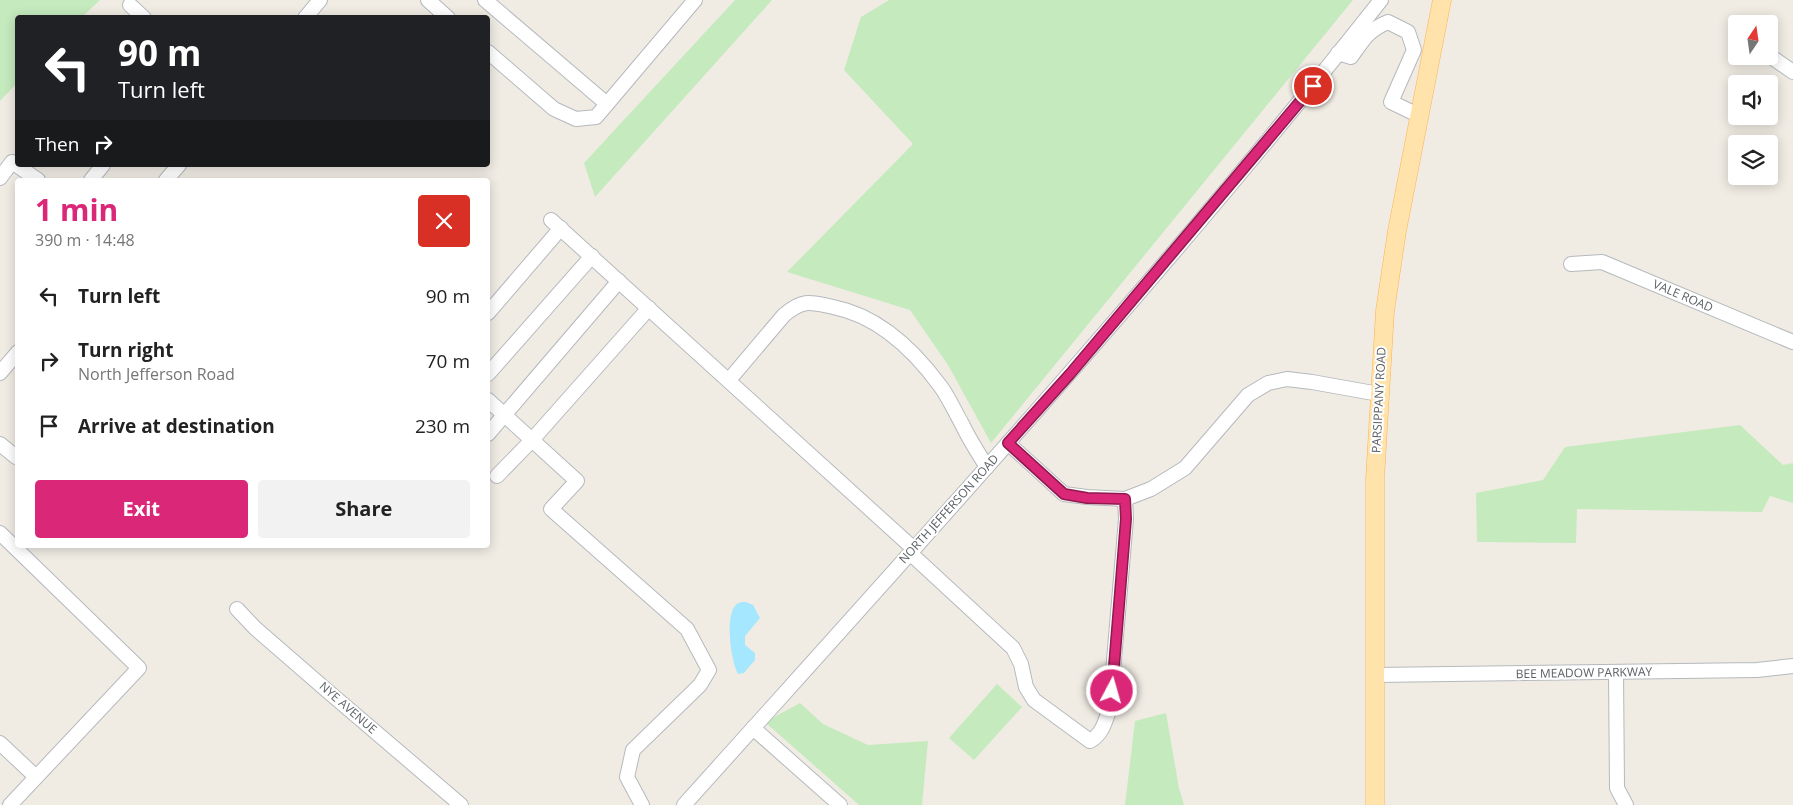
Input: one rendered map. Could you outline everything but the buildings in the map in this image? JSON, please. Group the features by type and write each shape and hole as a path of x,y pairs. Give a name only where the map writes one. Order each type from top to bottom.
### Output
{"main road":[{"name":"PARSIPPANY ROAD","path":"1375,805 1375,479 1385,311 1398,231 1442,0"}],"street":[{"path":"308,15 320,0"},
{"path":"485,0 607,104"},
{"path":"490,54 554,109 576,120 596,117 695,0"},
{"name":"NORTH JEFFERSON ROAD","path":"684,805 1070,374 1219,199 1381,0"},
{"path":"435,2 446,15"},
{"path":"130,5 141,15"},
{"path":"1338,53 1351,57 1375,27 1388,22 1408,32 1414,50 1391,102 1420,116"},
{"path":"1778,62 1793,72"},
{"path":"0,178 12,162 15,164"},
{"path":"19,167 35,178"},
{"path":"92,178 101,167"},
{"path":"168,178 177,167"},
{"path":"490,310 556,224 729,380 1013,648 1021,664 1026,687 1034,700 1090,741 1096,738 1105,724 1110,706 1126,519 1125,499"},
{"path":"490,372 592,256"},
{"name":"VALE ROAD","path":"1571,264 1602,262 1793,342"},
{"path":"490,432 619,281"},
{"path":"729,380 793,307 804,302 854,312 888,331 921,362 942,388 987,467"},
{"path":"498,476 649,308"},
{"path":"0,373 15,356"},
{"path":"1008,443 1064,494 1087,498 1125,499 1152,489 1185,468 1248,395 1268,383 1287,379 1379,394"},
{"path":"490,402 577,481 551,509 687,629 709,670 700,685 633,750 627,777 642,805"},
{"path":"0,444 15,456"},
{"path":"0,533 15,548"},
{"path":"10,805 139,668 15,548"},
{"name":"NYE AVENUE","path":"237,609 269,640 461,805"},
{"name":"BEE MEADOW PARKWAY","path":"1375,675 1756,670 1793,666"},
{"path":"1616,672 1617,788 1626,805"},
{"path":"753,728 840,805"},
{"path":"0,743 36,777"},
{"path":"0,802 4,805"}],"green space":[{"path":"0,0 100,0 84,15 15,15 15,85 0,101"},
{"path":"735,0 772,0 595,197 584,163"},
{"path":"889,0 1353,0 991,443 948,365 910,310 787,272 913,144 844,70 861,17"},
{"path":"1740,425 1783,465 1793,463 1793,503 1770,496 1762,512 1577,509 1576,543 1477,542 1476,493 1543,480 1565,447"},
{"path":"997,684 1022,707 974,760 949,738"},
{"path":"800,703 823,724 868,745 928,741 922,805 859,805 765,722"},
{"path":"1166,713 1179,788 1184,805 1125,805 1135,721"}],"water":[{"path":"746,602 753,605 760,618 745,636 745,645 755,653 755,660 744,673 738,674 731,650 730,620 736,605"}],"route":[{"path":"1112,691 1126,519 1125,499 1087,498 1064,494 1008,443 1070,374 1313,86"}]}
